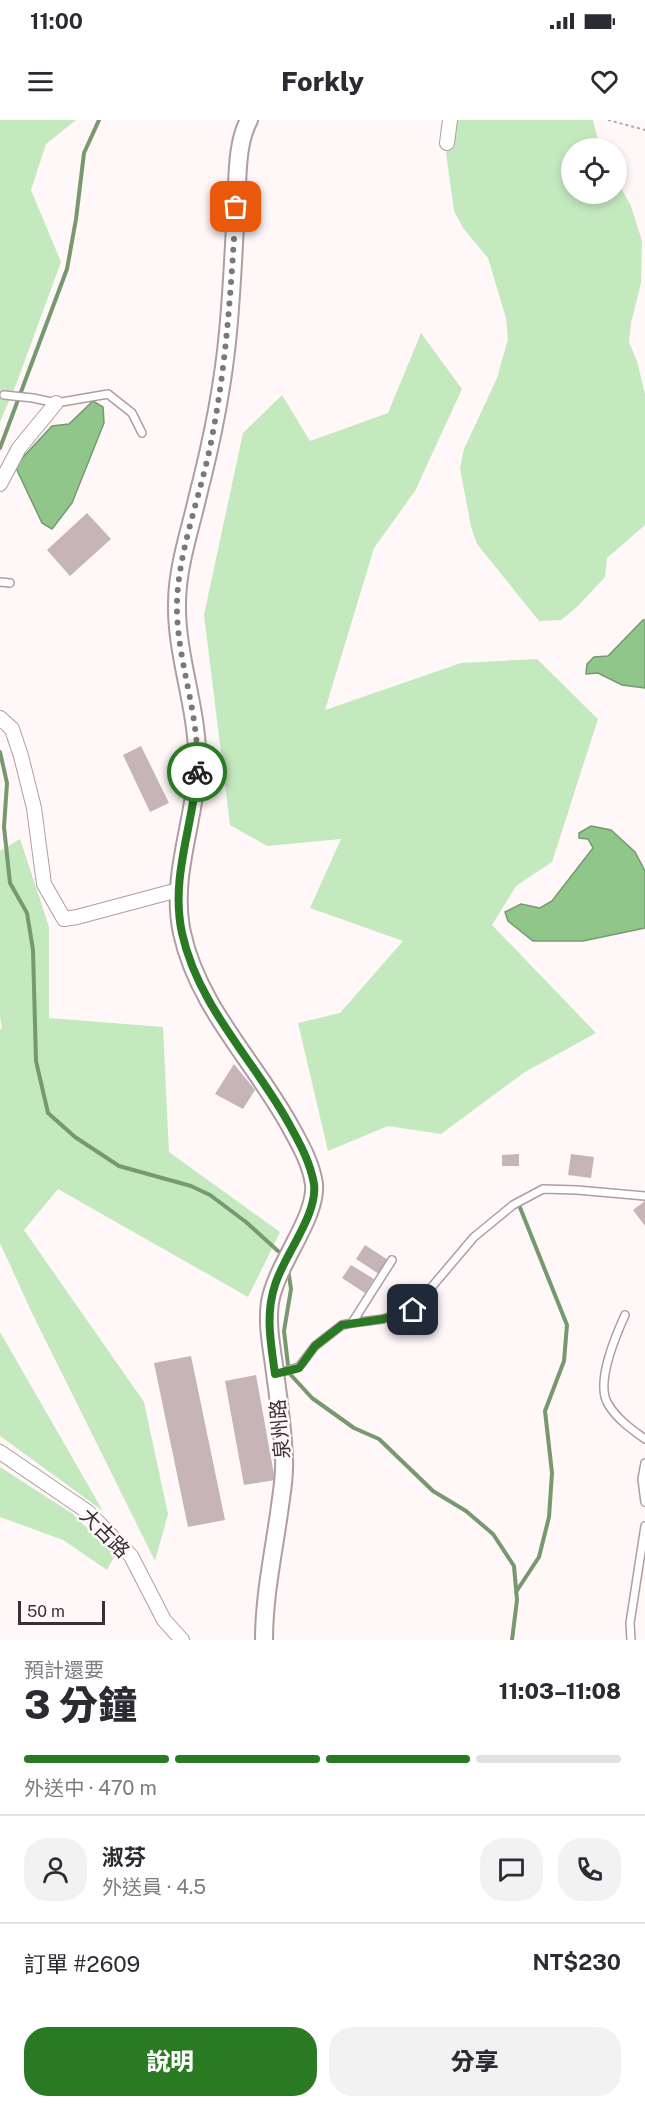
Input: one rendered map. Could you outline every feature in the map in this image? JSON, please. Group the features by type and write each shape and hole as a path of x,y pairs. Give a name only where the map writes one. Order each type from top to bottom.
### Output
{"street":[{"name":"泉州路","path":"249,120 243,131 238,167 224,375 212,440 177,589 177,611 195,728 197,764 192,815 178,890 182,933 194,969 224,1026 262,1080 298,1139 310,1168 314,1187 311,1206 281,1268 270,1302 269,1330 285,1464 264,1610 264,1640"},
{"path":"447,143 450,120"},
{"path":"0,484 19,448 56,403"},
{"path":"0,718 12,729 21,756 34,808 44,884 64,919 178,890"},
{"name":"大古路","path":"0,1452 88,1512 131,1556 164,1620 182,1640"}],"lane":[{"path":"7,395 56,403 108,394 132,412 142,433"},
{"path":"0,582 10,583"},
{"path":"275,1374 299,1368 315,1346 342,1325 383,1319 413,1310 474,1237 513,1205 543,1189 645,1196"},
{"path":"352,1323 392,1260"},
{"path":"625,1315 604,1374 606,1402 627,1427 645,1439"},
{"path":"645,1463 642,1479 645,1502"},
{"path":"631,1640 630,1623 645,1526"}],"path":[{"path":"608,120 645,130"}],"shaded area":[{"path":"0,120 76,120 46,144 31,190 61,262 0,422"},
{"path":"454,120 593,120 598,138 561,138 561,204 627,204 627,199 642,241 641,283 631,323 629,342 637,361 645,394 645,525 607,558 605,577 577,607 561,620 539,621 477,544 471,527 460,468 464,449 497,378 508,339 506,318 488,258 463,228 454,211 446,153"},
{"path":"421,333 462,389 415,491 374,548 325,710 461,663 537,659 598,719 552,862 516,886 492,925 596,1033 525,1072 441,1134 388,1126 328,1151 298,1023 340,1013 403,941 310,908 341,839 267,846 230,825 204,615 243,433 282,395 310,441 388,413"},
{"path":"93,401 103,407 104,423 72,503 52,529 42,523 15,466 52,426 69,424"},
{"path":"645,620 645,688 622,685 598,673 586,674 587,664 594,657 608,656"},
{"path":"591,826 611,830 635,852 645,871 645,928 583,941 533,941 508,921 505,912 521,904 540,908 552,901 593,848 588,839 579,838 579,833"},
{"path":"20,839 49,927 49,1018 163,1027 169,1152 280,1232 248,1297 58,1189 24,1230 144,1402 168,1514 155,1561 32,1313 0,1243 0,1030 2,1028 0,1016 0,851"},
{"path":"0,1332 103,1511 0,1436"},
{"path":"0,1467 73,1514 115,1555 107,1570 63,1540 0,1517"}],"building":[{"path":"87,513 111,539 70,576 47,550"},
{"path":"141,746 169,803 150,812 123,755"},
{"path":"234,1064 255,1090 243,1109 215,1094"},
{"path":"519,1154 519,1166 502,1166 502,1155"},
{"path":"571,1154 594,1157 591,1178 568,1175"},
{"path":"645,1201 645,1226 633,1210"},
{"path":"365,1245 388,1260 379,1274 356,1259"},
{"path":"351,1265 374,1279 365,1293 342,1278"},
{"path":"191,1356 225,1520 188,1527 154,1363"},
{"path":"256,1375 275,1480 244,1485 225,1381"}],"waterway":[{"path":"0,448 67,269 84,153 99,120"},
{"path":"0,752 7,783 4,827 10,883 27,913 33,950 36,1061 48,1113 75,1137 119,1166 191,1186 210,1195 246,1222 278,1251"},
{"path":"516,1592 539,1557 549,1517 552,1473 545,1411 564,1361 567,1325 519,1205"},
{"path":"288,1269 291,1289 284,1331 288,1365"},
{"path":"290,1374 312,1398 354,1428 379,1439 433,1491 466,1511 493,1534 514,1566 517,1600 512,1640"}],"way so far":[{"path":"197,772 195,728 185,674 177,611 177,589 212,440 224,375 236,207"}],"route":[{"path":"197,772 192,815 179,876 178,900 182,933 194,969 208,999 280,1108 303,1150 314,1187 311,1206 303,1227 281,1268 270,1302 269,1330 275,1374 299,1368 315,1346 342,1325 383,1319 413,1310"}]}
